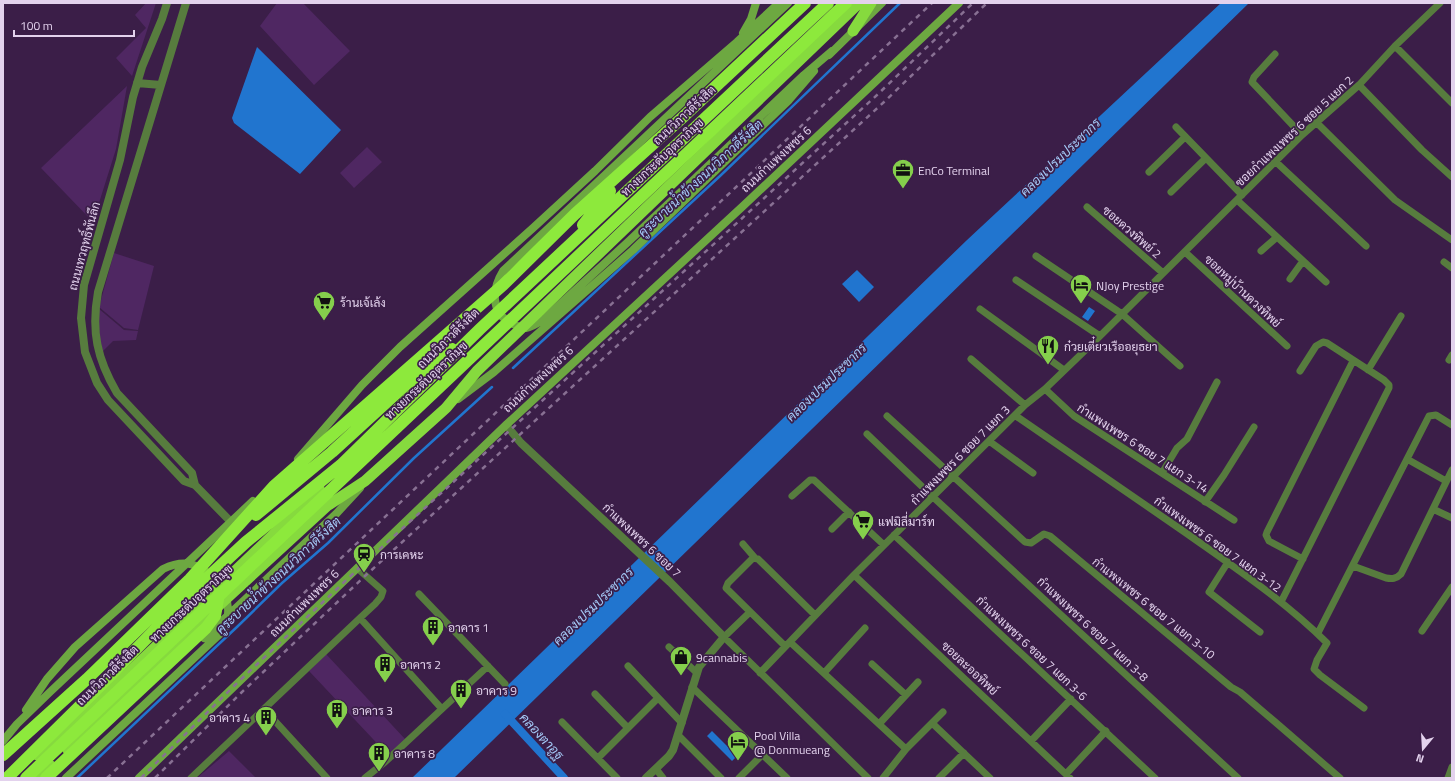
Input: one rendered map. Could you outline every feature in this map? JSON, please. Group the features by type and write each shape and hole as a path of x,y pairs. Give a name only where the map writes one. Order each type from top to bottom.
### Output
{"highway":[{"path":"3,755 88,679 190,579 274,486 503,285 575,214 683,117 805,3"},
{"name":"ถนนวิภาวดีรังสิต","path":"11,778 81,718 297,512 448,354 821,3"},
{"name":"ทางยกระดับอุตราภิมุข","path":"7,778 96,691 193,591 246,542 341,465 480,329 828,3"},
{"name":"ทางยกระดับอุตราภิมุข","path":"26,778 846,3"},
{"path":"38,778 190,632 327,506 365,481 446,408 477,371 860,3"},
{"path":"853,31 871,3"},
{"path":"577,232 630,165"},
{"name":"ทางยกระดับอุตราภิมุข","path":"54,731 84,696 133,630 158,601 219,544 275,500 425,367 480,329"},
{"path":"46,778 206,628 215,616 220,596 219,586"}],"main road":[{"path":"737,42 751,19 756,3"},
{"name":"ถนนวิภาวดีรังสิต","path":"3,741 17,724 300,456 362,385 400,347 573,192 650,117 737,42 779,3"},
{"path":"788,3 503,271 497,281 495,296 496,309 504,319 516,326 526,328 536,324 628,242 882,3"},
{"name":"ถนนกำแพงเพชร 6","path":"139,778 506,425 753,197 958,3"},
{"path":"446,408 494,372 632,250 789,100 832,51"},
{"path":"54,778 336,514 365,481"},
{"path":"17,724 47,679 75,647 163,569 173,564 187,564 201,567 212,576 224,592 228,607 228,617 224,630 66,778"}],"street":[{"name":"ถนนเทวฤทธิ์พันลึก","path":"167,3 162,19 142,66 120,160 84,285 81,308 84,352 97,383 108,400 184,481 195,485 231,522"},
{"name":"ถนนเทวฤทธิ์พันลึก","path":"186,3 98,292 95,308 95,321 97,349 108,379 116,393 192,473 195,485"},
{"name":"ซอยกำแพงเพชร 6 ซอย 5 แยก 2","path":"1163,273 1302,135 1359,85 1395,46 1440,3"},
{"path":"1395,46 1452,103"},
{"path":"1275,54 1254,77 1252,82 1302,135"},
{"path":"137,83 161,85"},
{"path":"1359,85 1419,147 1452,177"},
{"path":"1317,123 1395,200 1452,240"},
{"path":"1176,127 1242,195"},
{"path":"1149,172 1185,137"},
{"path":"1171,192 1206,158"},
{"path":"1276,162 1366,246"},
{"path":"1237,200 1326,282"},
{"name":"ซอยดวงทิพย์ 2","path":"1087,207 1163,273"},
{"path":"1262,251 1277,237"},
{"name":"ซอยหมู่บ้านดวงทิพย์","path":"1185,252 1287,346"},
{"path":"1036,256 1122,314 1180,366"},
{"path":"1290,279 1303,261"},
{"path":"1444,262 1452,268"},
{"name":"กำแพงเพชร 6 ซอย 7 แยก 3","path":"760,673 854,575 953,476 1016,416 1025,405 1100,336 1163,273"},
{"path":"1016,280 1100,336"},
{"path":"81,308 95,308"},
{"path":"980,310 1064,370"},
{"path":"1368,370 1401,316"},
{"path":"1281,602 1389,388 1387,383 1327,343 1323,342 1316,346 1300,371"},
{"path":"84,352 97,349"},
{"path":"971,359 1025,405"},
{"path":"1303,559 1269,541 1266,535 1353,361"},
{"path":"1162,473 1177,448 1187,440 1218,382"},
{"name":"กำแพงเพชร 6 ซอย 7 แยก 3-14","path":"1044,389 1074,416 1234,520"},
{"path":"1318,633 1429,416 1436,415 1452,424"},
{"path":"888,416 953,476"},
{"name":"กำแพงเพชร 6 ซอย 7 แยก 3-12","path":"1016,416 1228,562 1281,602 1318,633 1328,643 1317,660 1314,669 1364,708"},
{"name":"กำแพงเพชร 6 ซอย 7","path":"506,425 521,443 666,578 760,673 868,778"},
{"path":"1205,502 1254,427"},
{"name":"กำแพงเพชร 6 ซอย 7 แยก 3-8","path":"867,434 933,497 1238,778"},
{"path":"989,441 1033,474"},
{"path":"1407,459 1446,481"},
{"path":"1352,566 1386,578 1398,578 1452,470"},
{"name":"กำแพงเพชร 6 ซอย 7 แยก 3-10","path":"953,476 1028,543 1031,543 1044,534 1050,536 1264,712 1340,778"},
{"path":"792,496 810,480 814,480 884,545"},
{"path":"1433,509 1452,518"},
{"path":"832,529 849,512"},
{"name":"กำแพงเพชร 6 ซอย 7 แยก 3-6","path":"894,535 1155,778"},
{"path":"743,544 755,558 815,615"},
{"path":"755,558 753,558 728,583 726,588 750,612 824,673 906,749"},
{"path":"1228,562 1209,592 1260,632"},
{"path":"191,778 381,597 383,591 357,568"},
{"name":"ซอยละออทิพย์","path":"854,575 1068,776"},
{"path":"1422,631 1452,587"},
{"path":"419,594 505,684"},
{"path":"646,778 669,756 682,723 696,673 702,663 724,637 750,612"},
{"path":"360,618 442,709"},
{"path":"824,673 865,628"},
{"path":"669,647 696,673"},
{"path":"872,664 906,695"},
{"path":"365,778 385,762 488,666"},
{"path":"628,666 682,723"},
{"path":"879,724 918,682"},
{"path":"692,687 788,778"},
{"path":"595,694 628,728"},
{"path":"598,758 658,698"},
{"path":"1031,741 1071,699"},
{"path":"264,710 328,778"},
{"path":"883,778 906,749 943,712"},
{"path":"562,722 617,778"},
{"path":"932,723 990,778"},
{"path":"1068,776 1106,731"},
{"path":"678,735 721,778"},
{"path":"939,778 964,753"},
{"path":"739,778 763,754"},
{"path":"656,769 663,778"}],"shaded area":[{"path":"146,3 156,3 132,76 116,58 146,28 135,15"},
{"path":"277,3 303,3 350,51 314,85 260,26"},
{"path":"127,86 116,149 93,222 41,168"},
{"path":"367,147 382,162 354,188 340,173"},
{"path":"114,253 154,266 138,330 124,328 99,307"},
{"path":"99,309 124,330 138,331 136,340 113,341 103,351 100,336"},
{"path":"326,654 405,739 388,755 309,671"},
{"path":"229,751 256,778 197,778"}],"water":[{"name":"คลองเปรมประชากร","path":"1221,3 1249,3 454,778 412,778 967,240"},
{"path":"257,47 341,130 300,174 234,123 232,118"},
{"path":"857,270 874,287 859,302 842,284"},
{"path":"1089,307 1095,311 1088,321 1082,317"},
{"path":"712,731 737,756 732,761 707,736"}],"waterway":[{"name":"คูระบายน้ำข้างถนนวิภาวดีรังสิต","path":"513,368 720,176 900,3"},
{"name":"คูระบายน้ำข้างถนนวิภาวดีรังสิต","path":"77,778 282,583 328,543 414,458 492,387"},
{"name":"คลองตาอูฐ","path":"505,714 564,778"}],"railway":[{"path":"107,778 932,3"},
{"path":"141,778 235,685 358,569 877,95 973,3"},
{"path":"155,778 242,692 365,576 884,102 987,3"}],"place":[{"name":"EnCo Terminal","path":"903,190"},
{"name":"NJoy Prestige","path":"1081,304"},
{"name":"ร้านเจ้เล้ง","path":"324,322"},
{"name":"ก๋วยเตี๋ยวเรืออยุธยา","path":"1048,366"},
{"name":"แฟมิลี่มาร์ท","path":"863,540"},
{"name":"การเคหะ","path":"364,574"},
{"name":"อาคาร 1","path":"433,646"},
{"name":"9cannabis","path":"681,676"},
{"name":"อาคาร 2","path":"385,684"},
{"name":"อาคาร 9","path":"461,710"},
{"name":"อาคาร 3","path":"337,730"},
{"name":"อาคาร 4","path":"266,736"},
{"name":"Pool Villa @ Donmueang","path":"738,762"},
{"name":"อาคาร 8","path":"379,772"}]}
